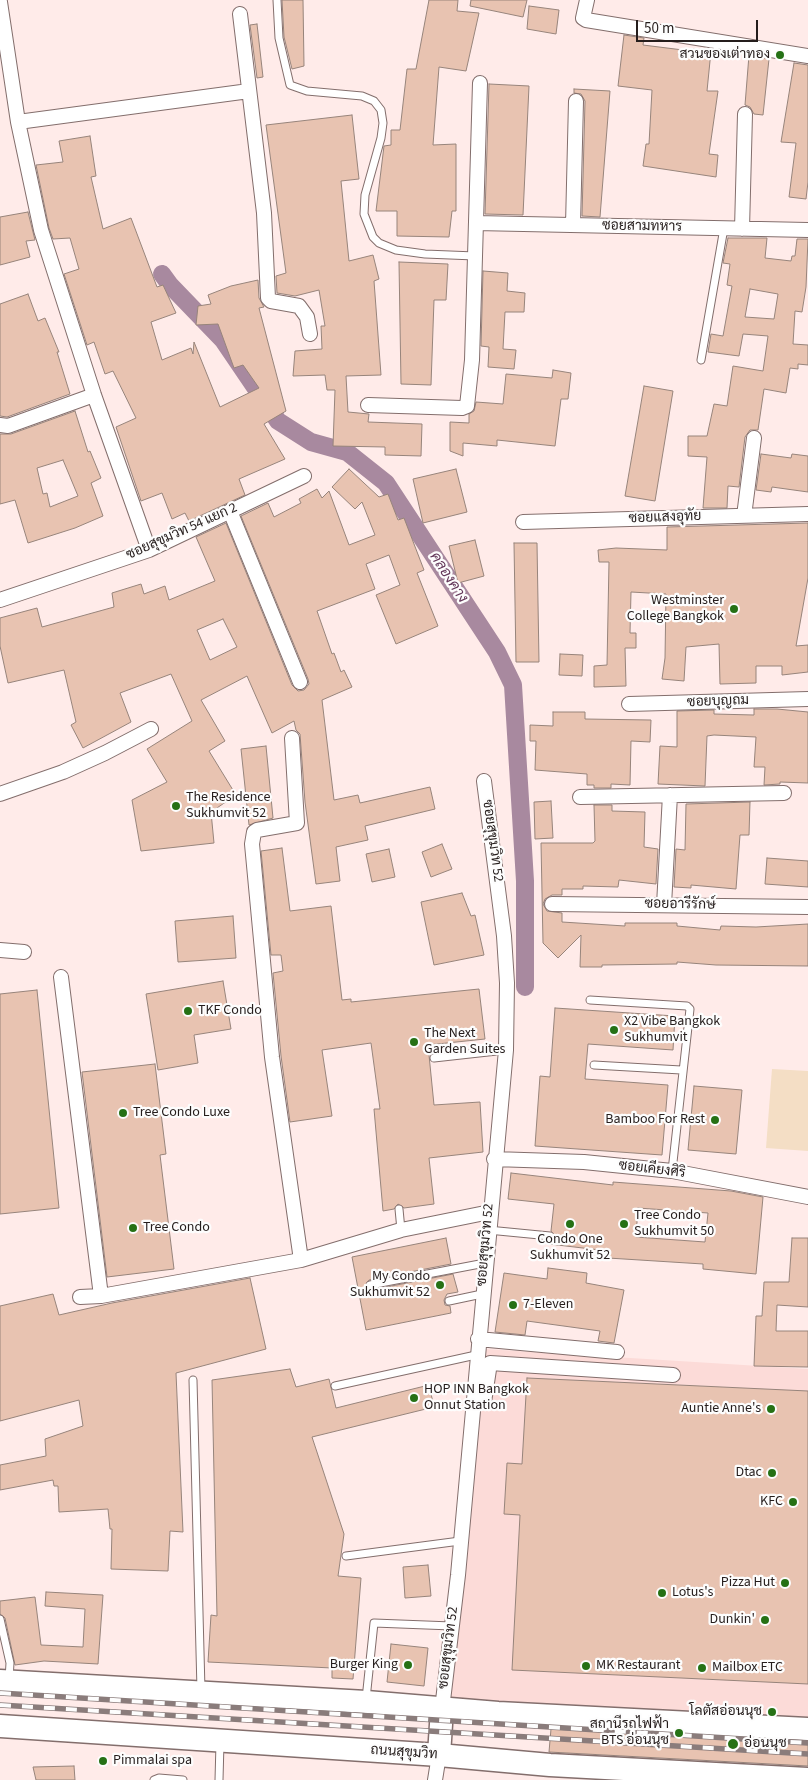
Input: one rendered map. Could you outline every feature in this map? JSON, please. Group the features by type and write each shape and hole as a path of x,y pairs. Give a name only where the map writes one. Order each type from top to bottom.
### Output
{"main road":[{"path":"5,1681 366,1702 442,1709 808,1729"},
{"path":"439,1755 442,1709"},
{"name":"ถนนสุขุมวิท","path":"0,1726 439,1755 550,1768 808,1779"}],"street":[{"path":"587,0 583,18 586,20 808,56"},
{"path":"0,2 18,122 41,230 94,395 149,550"},
{"path":"240,14 264,213 268,298 272,301 299,306 307,318 310,334"},
{"path":"368,405 462,408 468,404 472,360 480,83"},
{"path":"18,122 249,91"},
{"path":"572,225 576,101"},
{"path":"742,229 745,114"},
{"name":"ซอยสามทหาร","path":"476,223 808,230"},
{"path":"0,425 8,426 94,395"},
{"path":"744,516 754,438"},
{"name":"ซอยสุขุมวิท 54 แยก 2","path":"0,600 149,550 304,476"},
{"path":"230,511 300,682"},
{"name":"ซอยแสงอุทัย","path":"523,522 808,514"},
{"name":"ซอยบุญถม","path":"629,704 808,699"},
{"path":"0,794 63,772 105,753 151,728"},
{"path":"292,738 297,822 257,830 252,837 252,844 272,1056 302,1260"},
{"name":"ซอยสุขุมวิท 52","path":"442,1709 452,1626 484,1263 506,1050 507,983 504,936 484,781"},
{"path":"580,797 784,793"},
{"path":"664,905 670,795"},
{"name":"ซอยอารีรักษ์","path":"552,904 808,907"},
{"path":"0,950 24,952"},
{"path":"61,977 101,1296"},
{"name":"ซอยเคียงศิริ","path":"494,1159 584,1162 672,1171 808,1197"},
{"path":"80,1297 101,1296 302,1260 401,1230 490,1212"},
{"path":"478,1339 617,1352"},
{"path":"484,1402 490,1363 673,1375"},
{"path":"435,1780 439,1755"}],"lane":[{"path":"278,0 279,38 290,85 307,91 362,96 374,101 381,110 383,123 381,138 365,195 364,214 373,238 379,243 396,250 425,254 475,256"},
{"path":"701,360 724,228"},
{"path":"590,1000 687,1006 690,1009 681,1070 672,1171"},
{"path":"434,1058 506,1050"},
{"path":"594,1065 681,1070"},
{"path":"399,1209 401,1230"},
{"path":"488,1230 550,1236"},
{"path":"370,1285 484,1263"},
{"path":"449,1301 482,1294"},
{"path":"335,1386 476,1354"},
{"path":"193,1380 201,1692"},
{"path":"346,1556 460,1541"},
{"path":"0,1619 10,1663 5,1681"},
{"path":"366,1702 374,1623 452,1626"},
{"path":"219,1780 220,1741"},
{"path":"154,1780 160,1778 182,1780"}],"shaded area":[{"path":"772,1069 808,1071 808,1151 766,1148"},
{"name":"Lotus's","path":"485,1349 808,1369 808,1717 450,1703"}],"building":[{"path":"282,0 303,0 304,66 292,69 284,37"},
{"path":"429,0 458,0 457,11 479,13 466,71 439,67 433,145 456,144 456,211 452,211 449,237 397,236 397,211 376,211 384,146 391,145 391,130 400,130 407,69 416,69"},
{"path":"471,0 527,0 523,17 470,6"},
{"path":"529,6 559,10 556,34 527,29"},
{"path":"257,24 263,77 257,78 250,25"},
{"path":"624,35 644,38 643,45 691,51 691,49 711,51 707,91 718,91 709,154 718,155 716,177 643,166 646,144 649,144 652,90 618,86"},
{"path":"749,55 769,59 763,115 754,114 750,107 745,105"},
{"path":"794,63 808,65 808,182 806,199 789,197 796,143 781,142"},
{"path":"489,84 529,86 523,215 485,214"},
{"path":"574,89 610,91 600,217 582,216 585,101 581,94 574,93"},
{"path":"352,115 359,179 341,181 349,261 373,255 379,279 374,281 381,375 346,376 348,412 369,414 368,422 422,424 421,456 385,455 385,447 333,446 335,390 327,390 325,375 293,376 295,351 322,349 321,326 325,326 319,290 295,296 277,293 276,276 286,273 266,125"},
{"path":"90,136 96,176 91,177 103,229 131,218 157,287 163,285 176,313 151,322 162,360 191,348 193,354 194,342 220,407 259,388 243,365 234,368 218,324 196,325 198,306 211,304 208,295 231,286 258,280 259,298 264,307 259,308 286,411 264,424 285,459 239,479 245,495 189,521 185,513 172,519 162,493 141,501 116,427 136,418 113,371 105,374 94,342 87,345 64,274 79,269 70,238 53,239 49,228 36,165 63,162 59,141"},
{"path":"28,212 35,240 26,241 30,257 0,265 0,217"},
{"path":"728,238 767,238 765,258 791,261 792,256 795,256 797,239 808,239 806,287 802,312 795,311 793,344 808,345 808,365 798,364 798,369 790,368 786,393 764,389 758,430 750,430 745,437 739,487 728,486 727,508 703,508 707,457 688,456 688,436 707,436 714,404 727,406 733,366 763,371 768,336 743,334 739,356 708,352 711,334 723,336 732,286 727,285 730,264 723,263","holes":["750,289 778,294 774,319 745,317"]},
{"path":"399,262 448,264 446,300 434,300 431,385 401,384"},
{"path":"483,271 508,273 507,291 525,293 524,312 505,312 503,349 516,350 514,369 488,367 489,347 481,346"},
{"path":"28,294 38,321 45,318 59,352 57,352 70,394 7,417 0,416 0,304"},
{"path":"553,370 571,373 568,399 561,399 555,446 497,440 497,446 463,443 463,456 450,451 450,422 469,423 469,414 474,411 476,402 503,404 506,374 552,378"},
{"path":"644,386 673,391 655,501 625,496"},
{"path":"75,411 88,452 90,451 101,478 91,483 103,516 75,528 28,543 15,500 0,504 0,434 11,434","holes":["63,460 78,496 50,507 47,493 43,494 37,468"]},
{"path":"761,454 791,458 792,454 808,456 808,492 772,487 771,492 756,490"},
{"path":"349,469 379,497 388,494 398,520 404,518 424,570 417,573 438,626 396,644 376,595 400,585 389,555 366,564 375,589 317,611 332,654 334,653 341,672 344,670 352,687 322,700 334,800 358,795 360,803 430,787 435,809 365,826 368,840 336,847 340,881 316,884 305,802 300,734 296,730 294,721 272,733 247,676 201,700 225,741 209,751 236,795 211,812 214,843 141,851 132,800 167,782 147,749 192,721 171,674 120,693 131,722 83,748 71,725 76,722 64,670 8,683 0,646 0,618 37,608 42,627 114,607 112,593 141,584 144,594 165,586 169,600 215,581 196,537 226,523 292,685 298,691 304,690 309,684 308,679 241,516 268,503 274,517 301,503 299,499 317,489 322,498 329,491 349,545 375,535 362,502 355,509 332,487","holes":["223,619 237,647 210,660 197,630"]},
{"path":"456,469 467,512 423,523 413,479"},
{"name":"Westminster College Bangkok","path":"808,523 808,578 796,646 808,645 808,672 782,675 782,666 756,666 756,683 720,684 719,644 686,647 684,681 662,679 665,658 666,594 631,592 630,633 636,633 636,648 625,648 626,686 594,687 594,666 607,665 609,562 599,562 598,550 616,548 667,550 667,527"},
{"path":"475,540 484,576 458,583 449,546"},
{"path":"514,543 537,543 539,662 516,662"},
{"path":"560,654 583,655 582,676 559,675"},
{"path":"754,709 808,712 808,783 780,782 780,784 764,785 765,767 754,767 756,737 714,735 707,736 705,786 658,784 660,746 677,747 677,711 714,710 714,714 754,715"},
{"path":"553,712 585,712 585,719 651,720 650,742 631,741 630,785 611,784 611,788 594,788 594,785 587,785 587,774 535,770 536,741 530,741 530,725 553,726"},
{"path":"266,746 273,818 249,825 241,749"},
{"path":"551,801 553,838 535,839 534,802"},
{"path":"750,802 749,835 740,835 736,889 691,885 691,888 674,887 676,849 685,850 686,804"},
{"path":"594,805 612,805 612,811 645,812 644,847 658,849 656,884 619,880 618,887 583,886 583,889 562,889 562,895 552,895 545,899 543,904 547,911 562,913 562,922 625,926 625,923 677,923 677,926 720,930 721,926 756,927 808,924 808,966 716,965 677,962 677,964 580,967 581,935 558,958 543,943 541,843 593,843 595,841"},
{"path":"442,844 452,869 431,877 422,852"},
{"path":"282,848 290,911 331,906 342,1000 351,999 351,1002 479,989 485,1039 428,1045 434,1105 480,1102 483,1152 429,1158 434,1204 404,1208 398,1204 394,1209 383,1211 374,1109 380,1109 371,1043 322,1050 332,1116 290,1122 273,973 283,971 281,955 271,955 261,851"},
{"path":"389,849 395,877 372,882 366,854"},
{"path":"767,858 808,861 808,887 765,884"},
{"path":"462,893 471,916 475,915 484,955 434,965 421,902"},
{"path":"233,916 236,958 178,962 175,921"},
{"name":"TKF Condo","path":"223,981 231,1029 194,1035 198,1063 158,1070 146,994"},
{"path":"37,990 59,1208 0,1214 0,994"},
{"path":"555,1008 675,1016 673,1050 588,1044 585,1079 668,1085 662,1155 535,1146 540,1076 550,1077"},
{"path":"155,1064 166,1154 160,1155 174,1269 107,1277 82,1072"},
{"name":"Bamboo For Rest","path":"694,1086 742,1090 736,1154 688,1150"},
{"path":"511,1173 613,1185 613,1182 731,1191 763,1197 756,1274 703,1269 703,1264 608,1258 608,1251 549,1244 555,1237 551,1231 554,1204 508,1199","holes":["638,1208 708,1213 705,1242 636,1237"]},
{"name":"My Condo Sukhumvit 52","path":"446,1238 451,1264 369,1280 365,1286 371,1290 453,1274 458,1292 447,1294 444,1300 445,1305 450,1306 451,1313 366,1330 352,1257"},
{"path":"792,1238 808,1238 808,1307 777,1305 776,1331 808,1331 808,1367 754,1366 756,1316 762,1316 764,1282 789,1282"},
{"path":"548,1268 587,1273 586,1283 624,1290 614,1343 598,1341 600,1331 527,1321 525,1335 495,1332 504,1273 547,1279"},
{"path":"250,1278 266,1349 176,1373 183,1532 170,1531 168,1571 111,1569 112,1529 110,1529 108,1509 59,1512 58,1486 54,1486 53,1480 0,1490 0,1465 46,1456 45,1439 83,1426 79,1400 0,1421 0,1306 53,1294 59,1315 112,1303"},
{"path":"290,1369 296,1387 329,1379 336,1408 429,1385 434,1407 312,1437 344,1534 338,1576 361,1578 353,1679 332,1678 332,1668 208,1662 211,1615 217,1616 212,1380"},
{"name":"Lotus's","path":"527,1378 808,1391 808,1684 512,1670 520,1515 504,1514 507,1463 522,1464"},
{"path":"428,1565 431,1596 405,1598 403,1567"},
{"path":"46,1592 103,1595 98,1664 44,1661 15,1665 5,1618 0,1614 0,1601 35,1597 41,1645 83,1647 85,1609 45,1606"},
{"name":"Burger King","path":"391,1644 428,1648 424,1686 387,1682"},
{"path":"551,1729 808,1742 808,1766 549,1752"},
{"path":"74,1766 75,1780 36,1780 33,1767"}],"waterway":[{"name":"คลองคาง","path":"162,274 170,285 223,340 278,421 311,442 347,452 386,483 497,652 513,685 525,881 525,987"}],"railway":[{"path":"0,1693 808,1743"},
{"path":"0,1705 808,1754"}],"place":[{"name":"สวนของเต่าทอง","path":"780,55"},
{"name":"Westminster College Bangkok","path":"734,609"},
{"name":"The Residence Sukhumvit 52","path":"176,806"},
{"name":"TKF Condo","path":"188,1011"},
{"name":"X2 Vibe Bangkok Sukhumvit","path":"614,1030"},
{"name":"The Next Garden Suites","path":"414,1042"},
{"name":"Tree Condo Luxe","path":"123,1113"},
{"name":"Bamboo For Rest","path":"715,1120"},
{"name":"Condo One Sukhumvit 52","path":"570,1224"},
{"name":"Tree Condo Sukhumvit 50","path":"624,1224"},
{"name":"Tree Condo","path":"133,1228"},
{"name":"My Condo Sukhumvit 52","path":"440,1285"},
{"name":"7-Eleven","path":"513,1305"},
{"name":"HOP INN Bangkok Onnut Station","path":"414,1398"},
{"name":"Auntie Anne's","path":"771,1409"},
{"name":"Dtac","path":"772,1473"},
{"name":"KFC","path":"793,1502"},
{"name":"Pizza Hut","path":"785,1583"},
{"name":"Lotus's","path":"662,1593"},
{"name":"Dunkin'","path":"765,1620"},
{"name":"Burger King","path":"408,1665"},
{"name":"MK Restaurant","path":"586,1666"},
{"name":"Mailbox ETC","path":"702,1668"},
{"name":"โลตัสอ่อนนุช","path":"772,1712"},
{"name":"สถานีรถไฟฟ้า BTS อ่อนนุช","path":"679,1733"},
{"name":"อ่อนนุช","path":"733,1744"},
{"name":"Pimmalai spa","path":"103,1761"}]}
